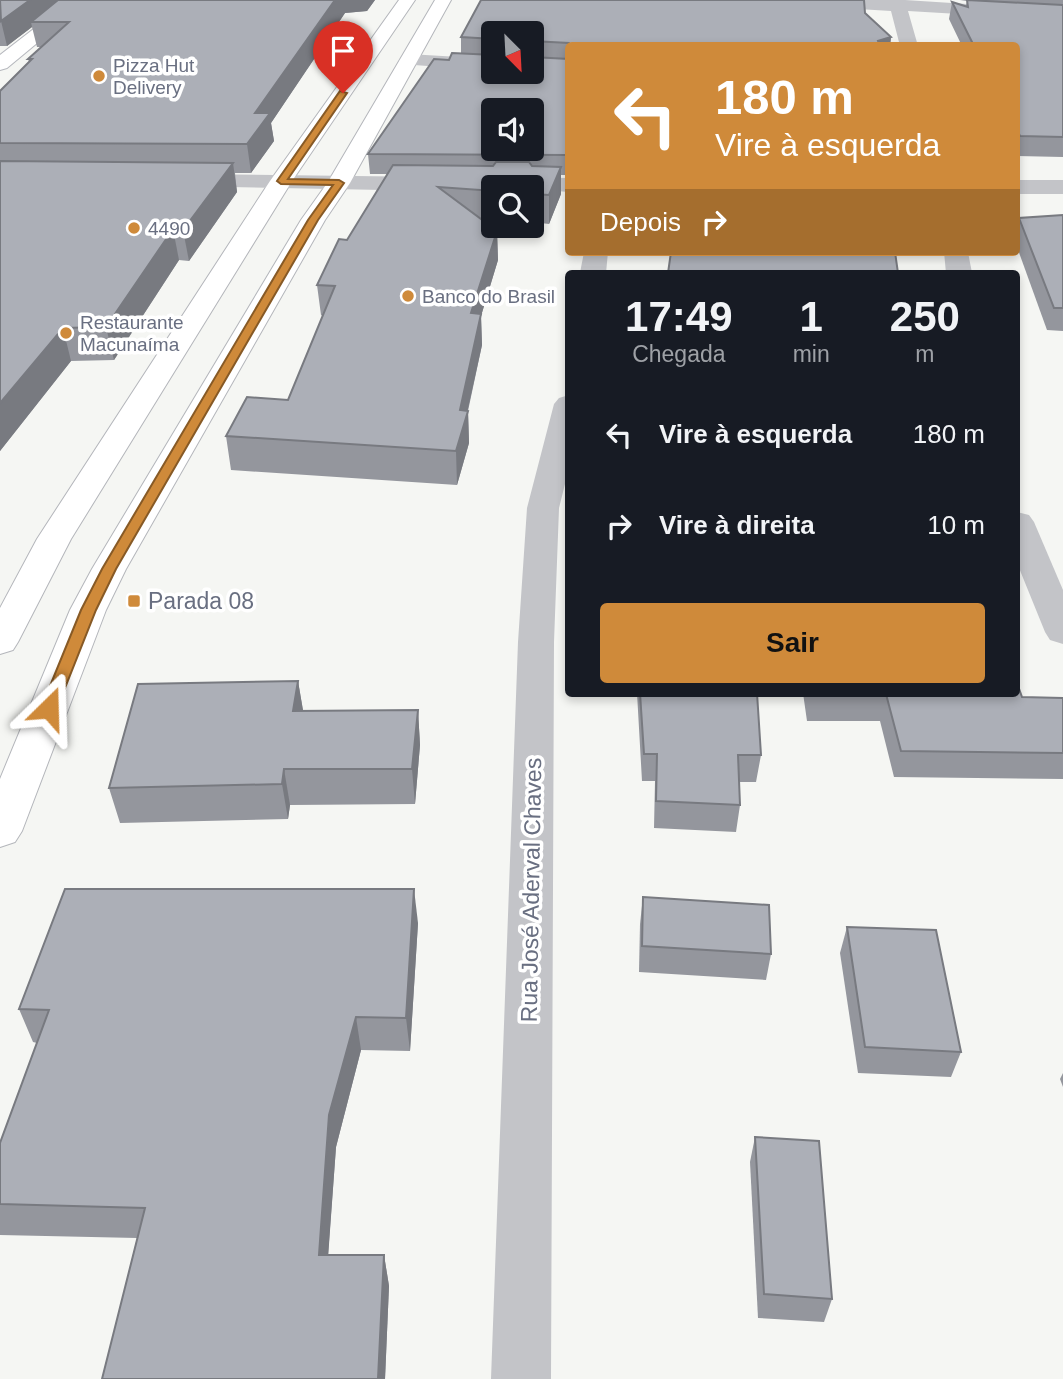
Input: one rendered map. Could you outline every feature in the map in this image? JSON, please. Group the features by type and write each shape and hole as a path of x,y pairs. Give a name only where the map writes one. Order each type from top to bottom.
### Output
{"main road":[{"path":"0,64 81,0"},
{"path":"0,642 54,539 281,181 407,0"},
{"path":"0,831 88,610 109,569 306,232 339,183 443,0"}],"street":[{"path":"792,0 897,2 1063,15"},
{"path":"897,2 908,42"},
{"path":"408,60 481,64"},
{"path":"161,181 459,184"},
{"path":"544,185 565,185"},
{"path":"1020,187 1063,187"},
{"name":"Rua José Aderval Chaves","path":"521,1379 536,642 543,508 565,420"},
{"path":"1020,529 1063,632"}],"building":[{"path":"0,0 30,0 1,21"},
{"path":"58,0 335,0 255,113 270,113 247,144 0,143 0,91 32,59 28,59 69,22 31,22"},
{"path":"481,0 864,0 865,13 891,37 878,42 565,43 544,42 544,21 481,21 481,38 461,37"},
{"path":"967,0 1063,5 1063,137 1020,136 1020,42 972,42 952,2 968,7"},
{"path":"452,53 481,54 481,84 544,84 544,58 565,59 565,155 544,155 544,98 481,98 481,155 368,154 434,59 449,60"},
{"path":"0,161 233,163 183,230 173,229 106,327 63,328 0,403"},
{"path":"496,162 529,162 532,166 561,167 549,195 544,195 544,175 481,175 481,190 438,187 481,219 481,238 495,238 471,313 481,314 460,410 468,411 456,451 226,436 247,397 288,400 335,286 317,285 339,239 347,240 393,165 493,166"},
{"path":"1063,215 1063,308 1054,308 1020,218"},
{"path":"670,256 896,256 898,270 668,270"},
{"path":"298,681 293,711 418,710 412,769 284,769 282,784 109,788 138,684"},
{"path":"1020,691 1022,697 1063,698 1063,753 901,751 887,697 1020,697"},
{"path":"640,697 757,697 761,755 738,755 740,805 656,801 657,754 644,754"},
{"path":"65,889 414,889 406,1018 356,1017 329,1115 319,1255 384,1255 378,1379 102,1379 145,1208 0,1204 0,1143 49,1010 19,1009"},
{"path":"643,897 769,905 771,954 642,946"},
{"path":"847,927 936,930 961,1052 865,1047"},
{"path":"755,1137 819,1141 832,1299 764,1294"}],"place":[{"name":"Pizza Hut Delivery","path":"99,76"},
{"name":"4490","path":"134,228"},
{"name":"Banco do Brasil","path":"408,296"},
{"name":"Restaurante Macunaíma","path":"66,333"},
{"name":"Parada 08","path":"134,601"}],"route":[{"path":"49,708 88,610 109,569 313,220 339,183 281,181 343,93"}]}
